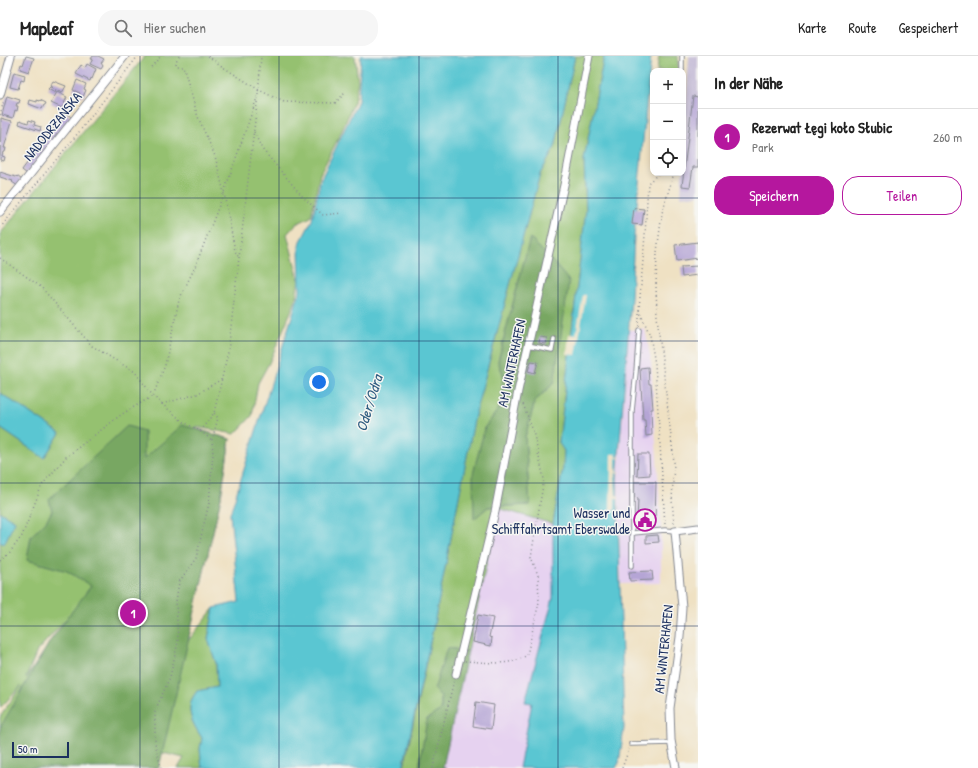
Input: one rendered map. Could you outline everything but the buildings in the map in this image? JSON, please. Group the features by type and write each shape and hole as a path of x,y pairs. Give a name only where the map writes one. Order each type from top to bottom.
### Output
{"street":[{"path":"0,94 11,56"},
{"name":"NADODRZAŃSKA","path":"0,212 125,56"},
{"name":"AM WINTERHAFEN","path":"456,674 495,512 518,390 566,176 589,56"},
{"path":"675,531 698,528"},
{"name":"AM WINTERHAFEN","path":"675,531 682,607 680,637 670,708 672,743 676,768"}],"lane":[{"path":"682,56 682,68"},
{"path":"632,566 632,411 639,330"},
{"path":"528,345 552,350 554,339"},
{"path":"633,533 665,530 675,531"},
{"path":"631,744 672,743"}],"path":[{"path":"0,228 79,132 138,56"},
{"path":"152,67 161,56"},
{"path":"179,56 175,63 176,66 183,66 198,117 215,156 235,251 239,259"},
{"path":"208,56 259,90 284,102 335,103 345,93"},
{"path":"200,431 214,413 228,352 259,90 261,56"},
{"path":"0,560 10,552 22,536 42,485 66,457 122,414 154,396 165,365 179,300 195,267 224,193 258,95"},
{"path":"0,116 4,102"},
{"path":"254,132 262,149 303,197 322,215 342,213"},
{"path":"639,330 639,310 648,182 655,176"},
{"path":"673,176 662,213 657,252 656,286 674,462 672,500 675,531"},
{"path":"0,258 41,287 92,346 135,372 162,404 182,421 212,440"},
{"path":"639,310 650,335 655,364 665,530"},
{"path":"162,404 198,394 222,379"},
{"path":"465,661 504,663 521,660 527,655 539,602 538,575 531,557 544,479 533,431 523,404"},
{"path":"161,768 155,743 155,711 170,678 178,642 176,601 179,582 196,558 208,503 213,454 212,440 218,418 214,413"},
{"path":"433,768 456,674"},
{"path":"622,768 631,744"}],"shaded area":[{"path":"689,56 698,56 698,195 681,197 682,176 686,176 686,106"},
{"path":"645,329 651,361 661,525 661,583 621,584 618,479 629,330"},
{"path":"498,508 553,524 553,598 525,701 532,703 519,768 446,768 443,767"}],"green space":[{"path":"145,56 355,56 358,81 354,102 341,133 320,174 311,217 296,224 287,234 299,280 295,302 269,363 258,383 252,416 235,434 196,427 194,428 230,439 221,497 188,641 214,608 208,639 216,663 217,687 197,691 192,699 190,707 192,721 202,738 200,749 202,768 178,768 184,758 163,753 0,768 0,717 21,686 0,708 0,542 4,544 15,521 0,512 0,428 44,458 60,433 0,393 0,234","holes":["67,618 26,678 37,651"]},
{"path":"575,56 604,56 584,160 586,209 559,442 564,451 563,468 553,524 498,508 468,651 447,648 441,696 441,711 427,719 419,768 404,768 476,410 540,174 555,147","holes":["530,238 554,383 535,401 525,437 530,505 488,507 474,518 485,427 501,406 503,374 498,361"]},
{"path":"659,56 678,56 678,68 657,68"},
{"path":"530,238 569,281 554,383 535,401 525,437 530,505 488,507 474,519 473,474 485,427 501,406 503,374 498,361"},
{"path":"182,425 230,439 221,497 159,768 0,768 0,728 50,641 91,586 67,571 27,560 31,536 46,521 52,511 49,499 127,426 144,431 144,459"},
{"path":"447,648 468,651 443,767 446,768 419,768 427,719 441,710 441,696 434,690"}],"water":[{"name":"Oder/Odra","path":"361,56 575,56 555,147 540,174 476,410 435,619 403,768 202,768 200,749 202,738 192,721 190,707 192,699 197,691 217,687 216,663 208,639 214,608 239,602 230,514 300,291 299,245 312,220 321,179 358,101"},
{"path":"604,56 651,56 634,236 631,298 617,479 624,728 619,763 616,768 519,768 532,703 525,702 553,598 553,524 563,468 564,451 559,443 586,209 584,160"},
{"path":"0,393 60,433 44,458 0,428"},
{"path":"0,512 15,521 4,544 0,542"}],"pier":[{"path":"583,295 586,295 576,355 567,354 569,334 576,335"},
{"path":"611,454 616,454 616,457 621,457 616,458 616,472 620,472 615,474 616,495 620,498 615,498 615,510 610,510"}],"place":[{"name":"Wasser und Schifffahrtsamt Eberswalde","path":"645,520"},
{"name":"Rezerwat Łęgi koło Słubic","path":"133,613"}]}
